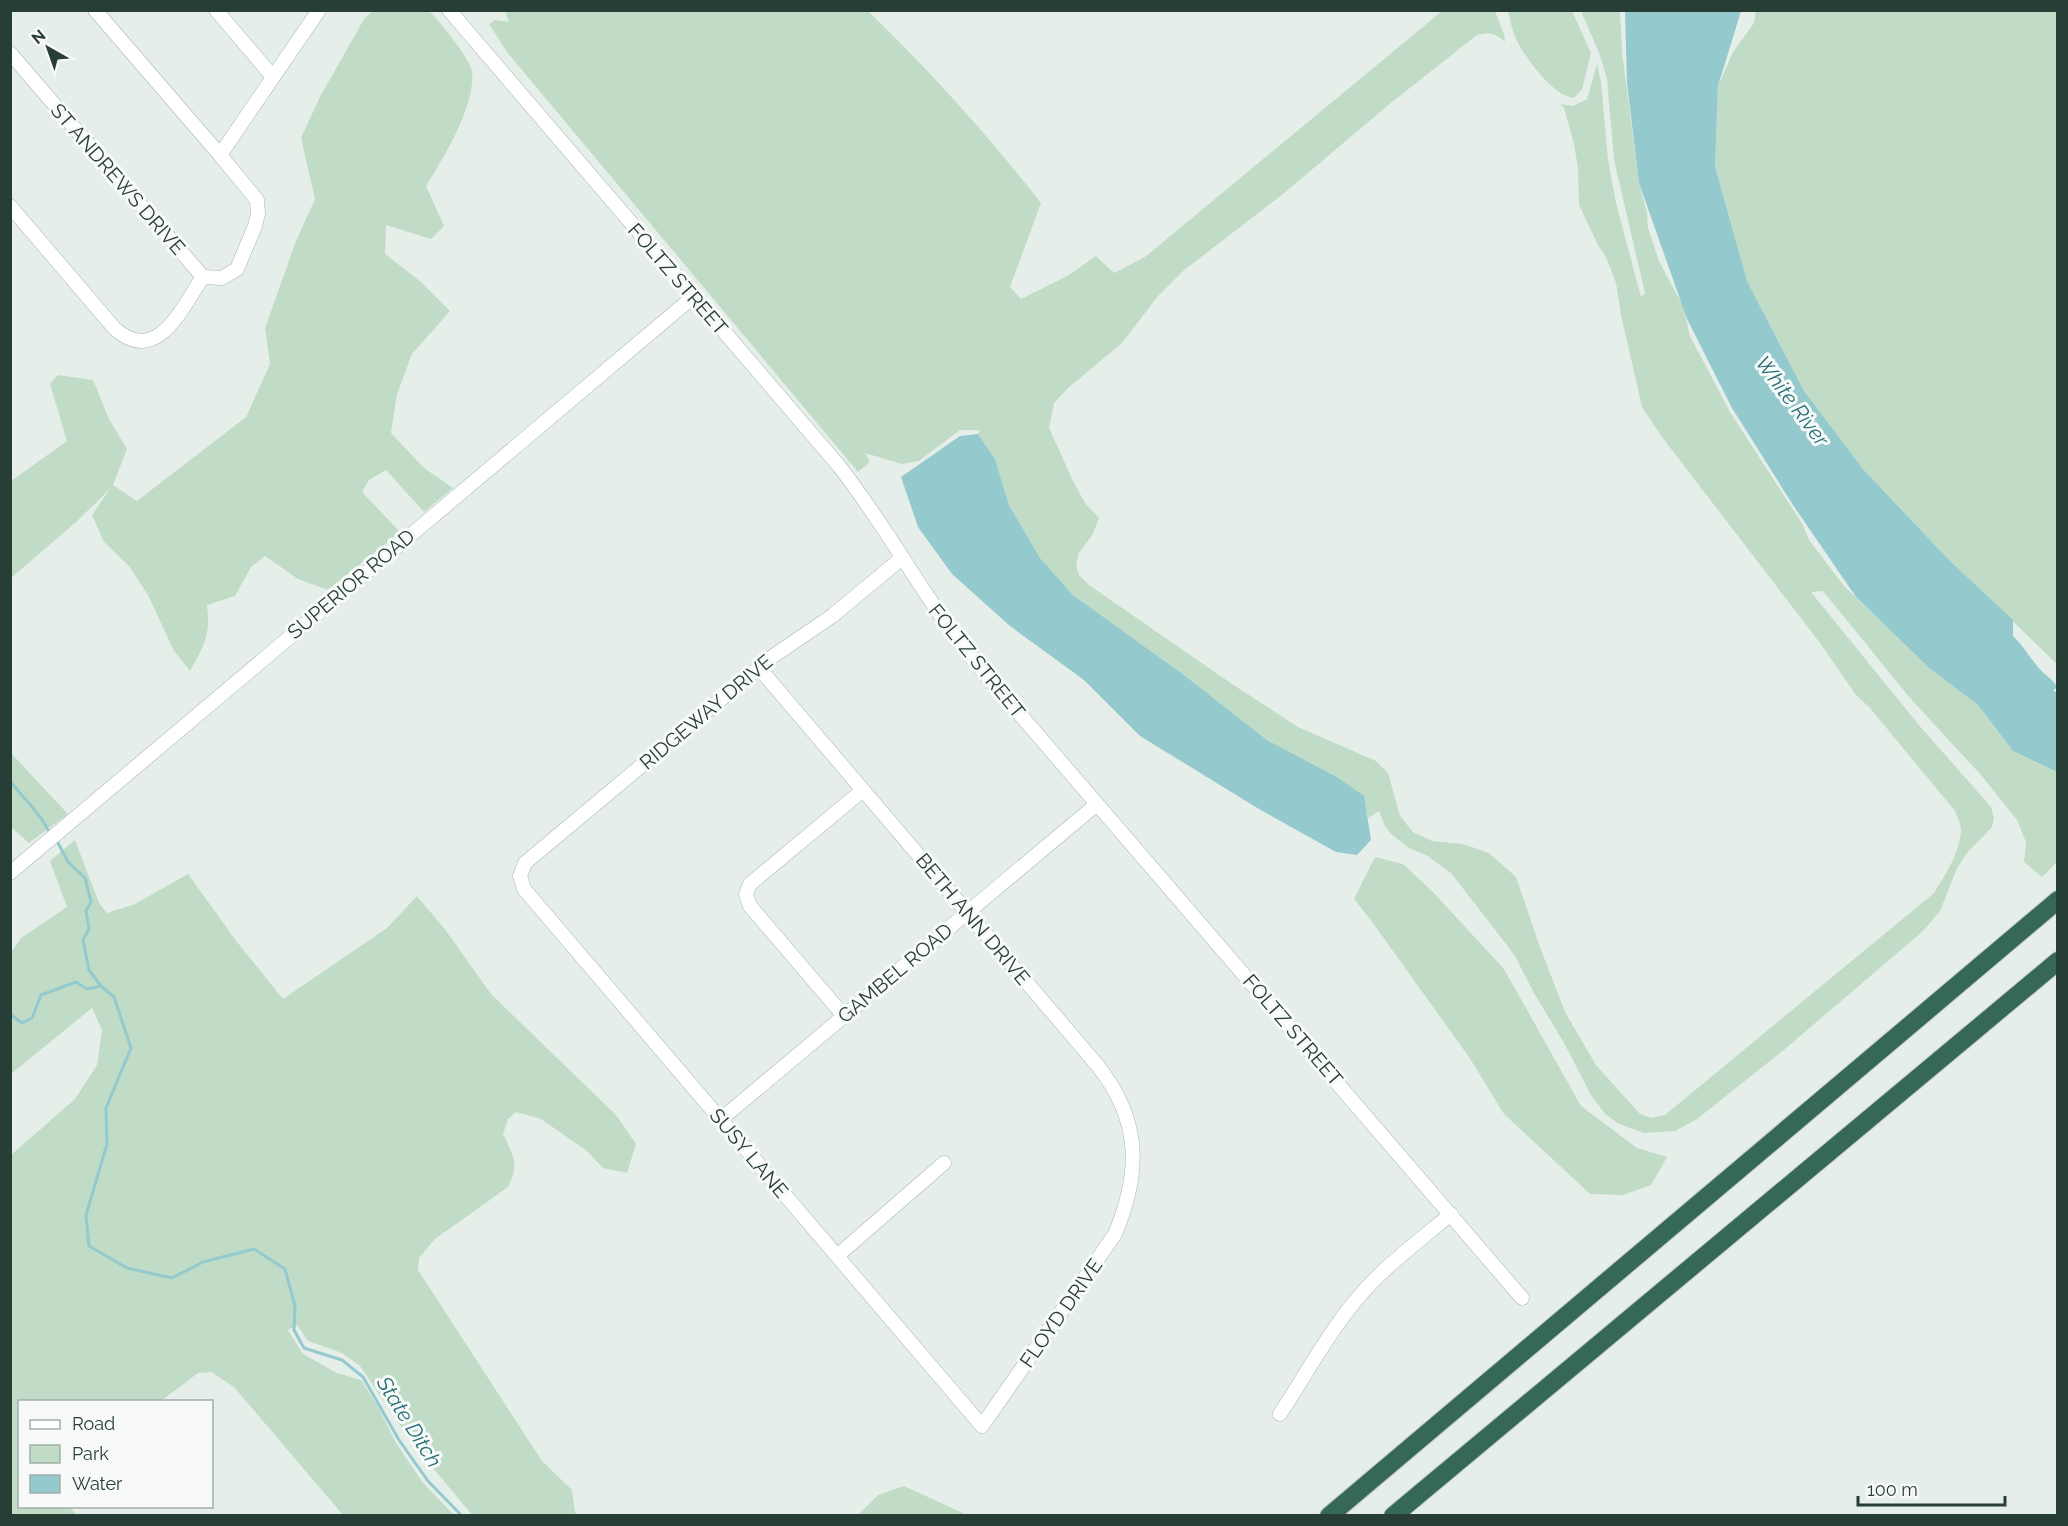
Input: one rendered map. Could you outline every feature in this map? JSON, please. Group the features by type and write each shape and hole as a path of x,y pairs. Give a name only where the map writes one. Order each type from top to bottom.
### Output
{"highway":[{"path":"1329,1515 2058,900"},
{"path":"1393,1515 2058,961"}],"street":[{"path":"10,206 116,329 129,338 147,340 164,333 203,277 222,278 237,269 245,254 258,214 257,200 95,10"},
{"path":"216,10 273,77"},
{"path":"220,155 319,10"},
{"name":"FOLTZ STREET","path":"449,10 839,466 962,647 1522,1298"},
{"name":"ST ANDREWS DRIVE","path":"10,53 203,277"},
{"name":"SUPERIOR ROAD","path":"10,873 693,297"},
{"name":"RIDGEWAY DRIVE","path":"520,876 525,863 769,659 832,616 902,558"},
{"name":"BETH ANN DRIVE","path":"759,668 1098,1066 1113,1088 1125,1113 1130,1135 1132,1172 1129,1194"},
{"path":"844,1016 750,906 746,894 750,884 863,790"},
{"name":"GAMBEL ROAD","path":"720,1120 1097,804"},
{"name":"SUSY LANE","path":"520,876 524,889 982,1426"},
{"path":"837,1256 944,1163"},
{"name":"FLOYD DRIVE","path":"982,1426 1115,1234 1129,1194"},
{"path":"1280,1414 1338,1323 1357,1298 1382,1272 1452,1214"}],"green space":[{"path":"505,10 868,11 958,104 1041,203 1010,287 1021,299 1069,275 1096,256 1114,273 1145,257 1442,11 1495,11 1505,42 1492,34 1477,35 1392,102 1283,194 1183,271 1158,296 1122,343 1068,388 1054,403 1049,428 1085,503 1099,518 1093,534 1079,553 1076,565 1079,575 1089,585 1298,727 1376,761 1388,773 1400,816 1413,832 1432,841 1463,844 1489,853 1516,877 1565,1012 1596,1065 1640,1114 1652,1118 1665,1115 1934,893 1955,855 1961,830 1955,811 1870,708 1856,695 1820,643 1662,437 1642,407 1616,283 1606,257 1579,205 1578,168 1574,144 1564,108 1560,104 1573,106 1587,99 1597,64 1601,82 1608,159 1616,203 1641,297 1645,293 1614,160 1607,79 1600,55 1581,11 1620,11 1622,52 1639,183 1647,213 1648,228 1659,261 1683,306 1690,336 1730,412 1803,525 1809,540 1844,586 1929,668 1978,705 2013,751 2057,772 2057,862 2042,877 2024,862 2026,842 2017,820 1981,775 1910,698 1823,591 1811,592 1918,724 1991,807 1994,818 1992,827 1967,853 1957,868 1940,911 1923,931 1785,1049 1697,1119 1675,1131 1644,1133 1619,1124 1606,1115 1591,1095 1515,956 1451,873 1426,855 1409,848 1391,834 1379,811 1368,818 1363,796 1337,777 1267,740 1184,675 1073,595 1040,558 1009,505 995,459 978,434 980,430 960,430 919,461 902,464 865,453 870,462 858,472 507,52 489,24 495,20 509,22"},
{"path":"372,11 429,11 460,49 472,71 472,85 464,115 449,147 426,186 444,226 431,239 386,225 385,254 421,282 450,311 412,354 397,394 391,433 424,468 453,488 424,512 386,470 369,480 362,492 400,532 328,590 298,579 265,556 251,567 235,596 207,605 207,633 190,671 174,651 148,595 129,566 104,542 92,515 110,489 76,522 11,578 11,481 67,441 50,384 58,375 93,380 109,419 127,449 113,485 137,501 246,417 270,364 265,328 296,241 315,199 301,138 320,97 364,19"},
{"path":"1508,11 1572,11 1591,53 1582,89 1574,98 1566,96 1548,82 1523,52 1514,34"},
{"path":"1756,11 2057,11 2057,664 1950,561 1863,469 1804,391 1747,281 1715,166 1718,86 1733,52 1754,23"},
{"path":"10,752 68,814 29,843 11,827"},
{"path":"75,840 99,903 107,913 135,904 188,874 237,942 283,999 387,928 417,896 444,928 491,994 616,1115 636,1144 627,1173 603,1168 587,1151 541,1119 516,1112 508,1119 503,1134 514,1160 514,1172 508,1187 435,1239 419,1258 418,1270 542,1461 572,1490 577,1515 472,1515 413,1444 360,1366 342,1353 308,1341 297,1325 288,1330 303,1354 337,1373 361,1380 396,1443 423,1483 454,1515 343,1515 234,1387 211,1372 198,1373 162,1400 18,1400 18,1508 70,1508 77,1515 11,1515 11,1155 75,1099 97,1065 102,1030 92,1008 11,1074 11,953 21,938 67,907 50,861"},
{"path":"1375,857 1403,864 1433,892 1504,969 1581,1106 1637,1148 1667,1157 1651,1185 1623,1195 1590,1194 1504,1114 1469,1057 1354,899"},
{"path":"904,1486 967,1515 858,1515 878,1495"}],"water":[{"name":"White River","path":"1625,11 1741,11 1718,86 1715,166 1747,281 1804,391 1863,469 1950,561 2013,620 2013,636 2040,670 2056,685 2057,688 2053,690 2057,693 2057,772 2013,751 1978,705 1929,668 1856,597 1793,505 1732,408 1687,319 1639,183 1627,83"},
{"path":"978,434 995,459 1009,505 1040,558 1073,595 1184,675 1267,740 1337,777 1364,796 1371,840 1357,855 1336,852 1259,809 1140,736 1084,680 1010,626 952,574 918,527 901,477 960,436"}],"waterway":[{"name":"State Ditch","path":"10,781 48,830"},
{"name":"State Ditch","path":"58,843 68,862 85,878 91,902 86,911 89,929 83,940 89,970 101,986 114,997 131,1048 106,1108 107,1144 86,1215 89,1246 127,1268 172,1278 203,1262 254,1249 285,1269 295,1306 294,1330 304,1348 342,1360 363,1377 399,1440 428,1481 462,1516"},
{"path":"10,1014 22,1023 32,1018 41,995 76,982 87,989 101,986"}]}
